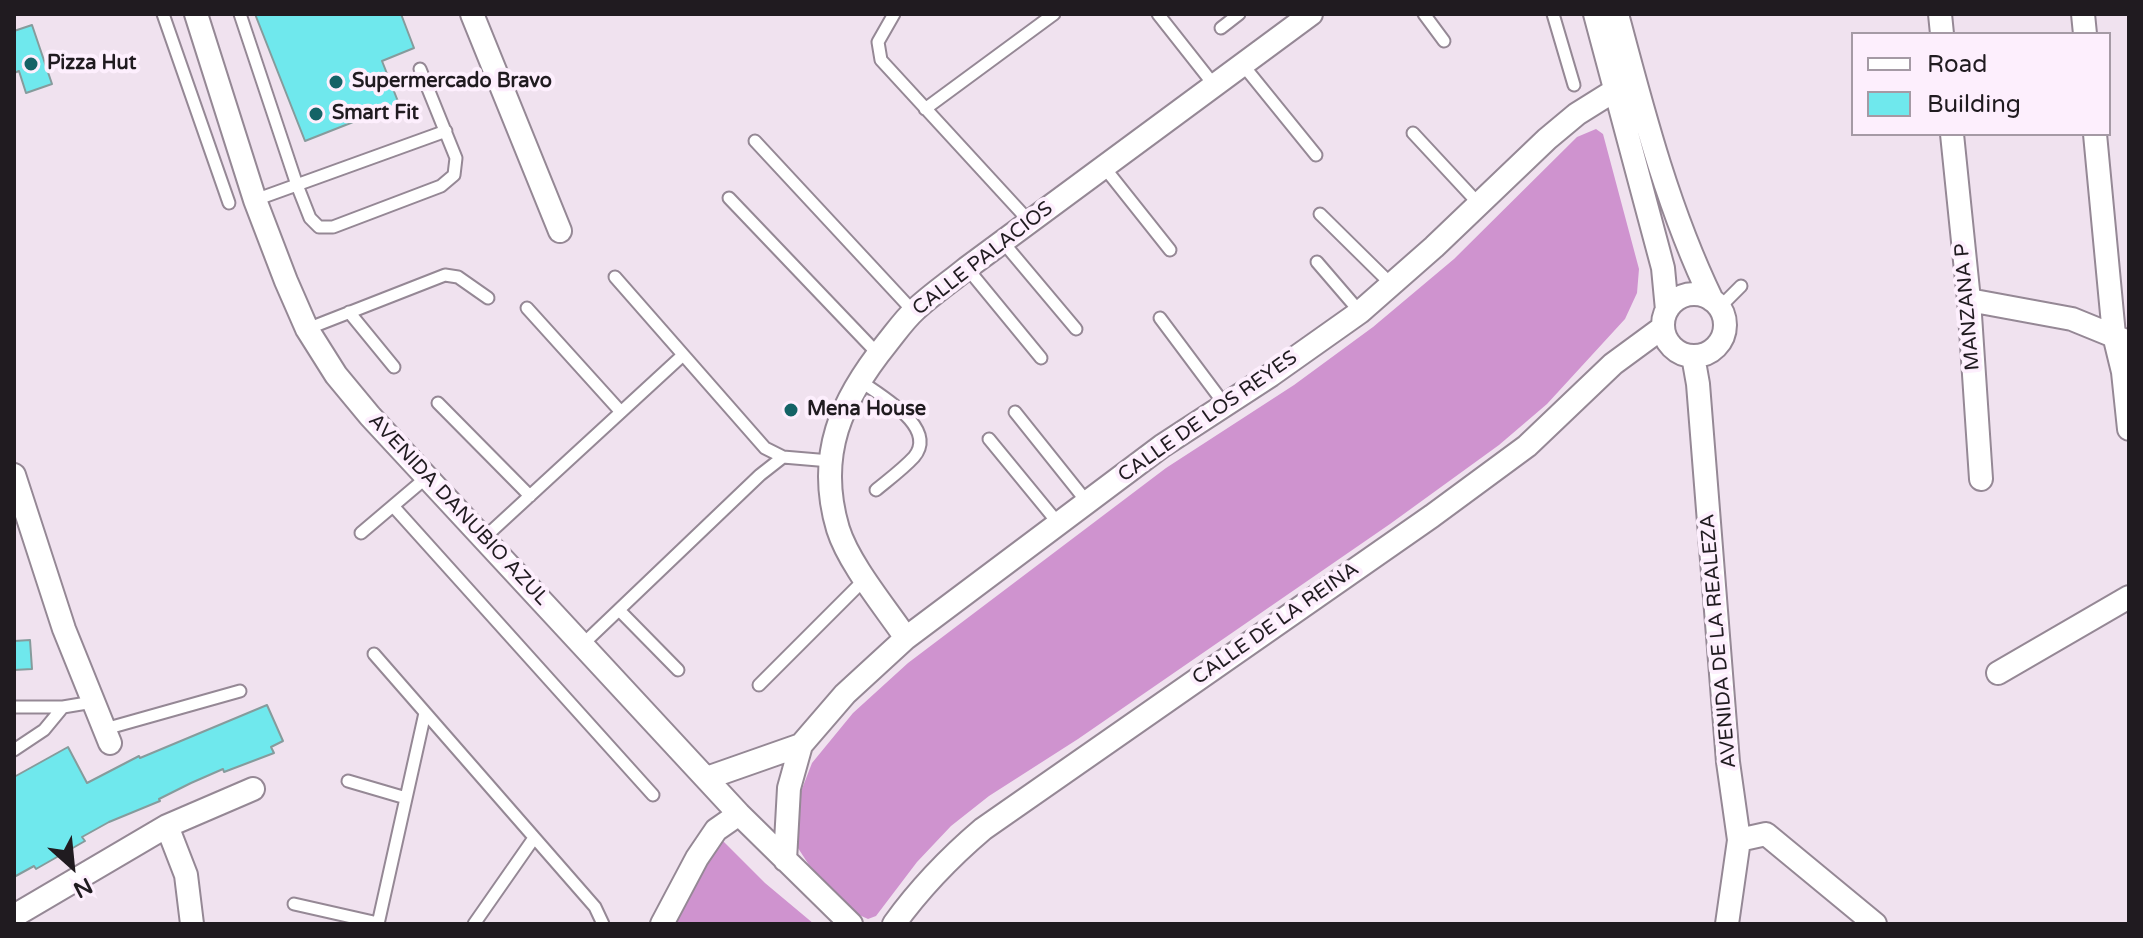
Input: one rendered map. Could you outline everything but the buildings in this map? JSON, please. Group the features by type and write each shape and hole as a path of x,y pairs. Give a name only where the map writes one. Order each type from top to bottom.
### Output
{"street":[{"name":"AVENIDA DANUBIO AZUL","path":"196,14 255,200 307,329 336,375 739,814 851,924"},
{"path":"472,14 560,231"},
{"path":"1595,14 1663,268 1664,337 1676,351 1693,356 1704,355 1714,349 1725,329 1716,304 1688,250 1667,194 1617,14"},
{"name":"CALLE PALACIOS","path":"906,638 865,579 839,532 831,497 830,461 834,436 843,408 859,380 913,311 1002,241 1305,16"},
{"name":"CALLE DE LOS REYES","path":"785,860 789,788 801,745 845,694 906,638 1058,523 1162,446 1360,312 1547,139 1577,114 1617,89"},
{"name":"MANZANA P","path":"1952,136 1969,300 1981,479"},
{"path":"2095,136 2122,339 2129,429"},
{"path":"1664,319 1673,301 1693,294 1716,304"},
{"path":"1969,300 2072,319 2122,339"},
{"name":"CALLE DE LA REINA","path":"894,924 951,857 983,829 1516,455 1664,319"},
{"name":"AVENIDA DE LA REALEZA","path":"1693,356 1698,384 1728,762 1739,840 1727,924"},
{"path":"14,475 64,629 107,736"},
{"path":"1998,673 2129,597"},
{"name":"CALLE DE LOS REYES","path":"707,778 801,745"},
{"path":"14,916 167,826 253,789"},
{"path":"662,924 697,858 716,830 739,814"},
{"path":"167,826 186,875 192,924"},
{"path":"1739,840 1766,834 1875,924"}],"lane":[{"path":"163,14 229,203"},
{"path":"240,14 297,185 310,218 319,227 333,227 449,181 457,167 446,131 420,69"},
{"path":"894,14 883,31 878,51 889,71 1029,221"},
{"path":"925,109 1054,14"},
{"path":"1158,14 1214,85"},
{"path":"1221,28 1239,14"},
{"path":"1424,14 1444,41"},
{"path":"1553,14 1574,85"},
{"path":"1243,65 1316,155"},
{"path":"255,200 446,131"},
{"path":"1413,133 1478,203"},
{"path":"755,141 913,311"},
{"path":"1104,167 1170,250"},
{"path":"729,198 878,354"},
{"path":"1320,214 1391,284"},
{"path":"1002,241 1076,329"},
{"path":"1317,262 1360,312"},
{"path":"967,268 1041,358"},
{"path":"307,329 445,275 458,277 488,298"},
{"path":"615,277 765,448 783,457 830,461"},
{"path":"1716,304 1741,286"},
{"path":"527,308 621,412"},
{"path":"349,312 394,367"},
{"path":"1160,318 1225,405"},
{"path":"484,538 683,355"},
{"path":"859,380 905,415 921,436 920,448 913,458 876,490"},
{"path":"438,403 530,496"},
{"path":"1015,412 1087,502"},
{"path":"989,439 1058,523"},
{"path":"582,645 760,475 783,457"},
{"path":"361,533 427,477"},
{"path":"393,506 653,795"},
{"path":"759,685 865,579"},
{"path":"619,610 678,670"},
{"path":"374,654 595,907 603,924"},
{"path":"107,736 240,691"},
{"path":"14,707 63,707 93,702"},
{"path":"14,750 44,730 63,707"},
{"path":"294,904 378,924 425,713"},
{"path":"348,781 406,798"},
{"path":"474,924 534,838"}],"shaded area":[{"path":"1596,129 1603,134 1639,269 1637,293 1625,319 1547,404 1499,445 1390,524 1078,739 989,796 951,826 917,862 876,916 868,919 857,914 809,865 798,848 793,831 795,807 812,763 853,713 908,663 1166,468 1294,385 1373,327 1454,259 1577,137"},
{"path":"720,838 765,883 814,924 674,924"}],"place":[{"name":"Pizza Hut","path":"31,64"},
{"name":"Supermercado Bravo","path":"336,82"},
{"name":"Smart Fit","path":"316,114"},
{"name":"Mena House","path":"791,410"}]}
